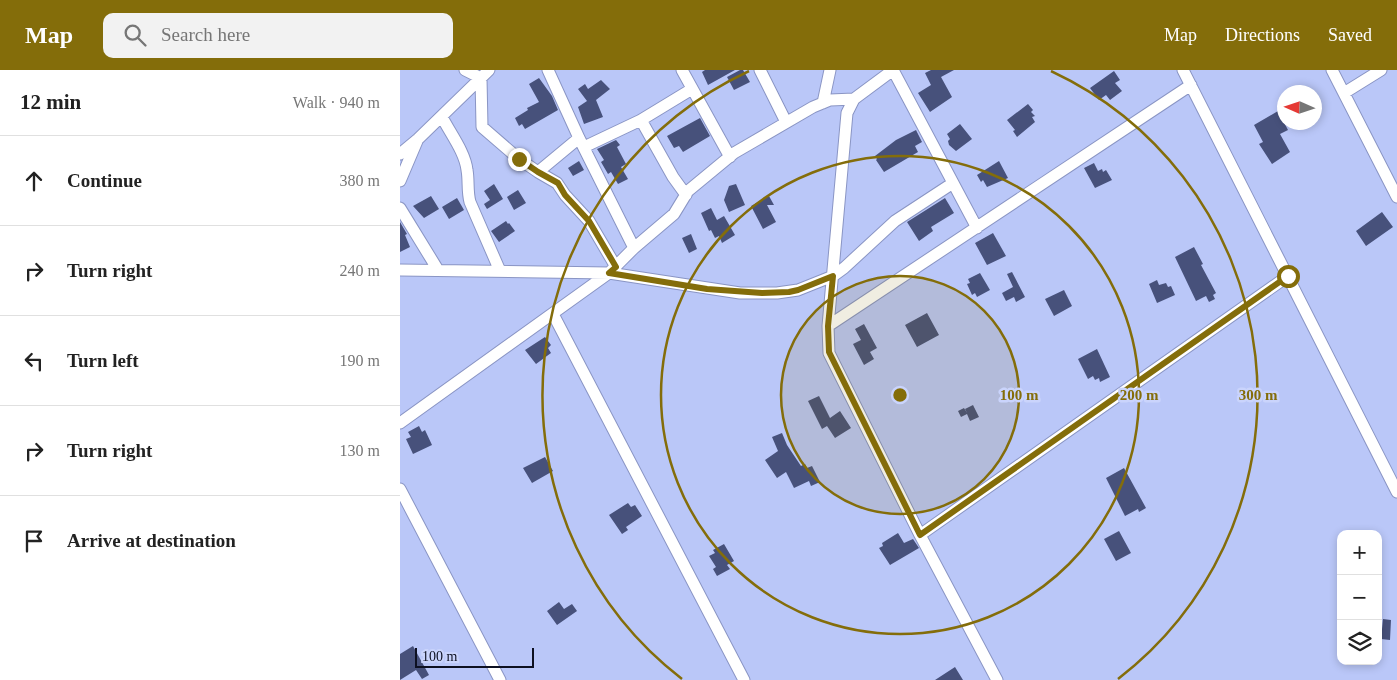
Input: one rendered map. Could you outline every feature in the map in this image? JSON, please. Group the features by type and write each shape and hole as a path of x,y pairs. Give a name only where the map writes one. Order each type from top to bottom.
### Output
{"street":[{"path":"465,70 485,74"},
{"path":"548,70 581,143 634,248"},
{"path":"682,70 730,157"},
{"path":"760,70 786,122"},
{"path":"823,103 830,70"},
{"path":"977,228 893,70 854,99 848,108 828,326 828,346 832,361 920,535 997,680"},
{"path":"1183,70 1397,492"},
{"path":"1332,70 1397,197"},
{"path":"1344,93 1381,70"},
{"path":"400,154 442,117 485,74"},
{"path":"485,74 482,127 519,159 558,183 565,195 589,221 613,270"},
{"path":"828,326 1190,85"},
{"path":"538,172 566,147 641,120 692,89"},
{"path":"400,423 613,270 634,248 674,214 686,195 747,144 823,103 837,99 854,99"},
{"path":"442,117 465,160 468,170 470,202 500,271"},
{"path":"641,120 673,178 686,195"},
{"path":"400,181 418,139"},
{"path":"400,270 613,270 707,289 762,293 789,292 833,276 895,221 953,183"},
{"path":"400,208 438,270"},
{"path":"920,535 1288,276"},
{"path":"553,314 744,680"},
{"path":"400,490 500,680"}],"building":[{"path":"705,70 735,70 708,85 702,72"},
{"path":"743,70 750,82 734,90 727,77"},
{"path":"931,70 954,70 941,77 952,97 930,112 918,93 931,85 925,73"},
{"path":"1114,71 1120,80 1115,83 1122,91 1110,100 1106,95 1099,100 1090,88"},
{"path":"539,78 552,96 558,110 525,129 522,124 519,126 515,118 528,110 527,108 539,102 529,84"},
{"path":"601,80 610,89 596,100 603,117 584,124 578,107 587,101 578,89 585,84 588,89"},
{"path":"1028,104 1033,110 1031,112 1035,116 1032,117 1035,122 1017,137 1013,131 1015,130 1007,120"},
{"path":"1277,112 1277,130 1288,130 1280,134 1290,152 1272,164 1259,144 1263,142 1254,125"},
{"path":"700,118 710,136 683,152 679,146 674,148 667,136"},
{"path":"960,124 972,139 956,151 949,145 948,141 950,139 947,134"},
{"path":"916,130 922,142 915,146 918,152 884,172 875,156 896,140"},
{"path":"616,140 620,145 617,147 626,164 621,167 628,179 618,184 611,172 608,174 601,162 604,160 597,149"},
{"path":"579,161 584,170 573,176 568,168"},
{"path":"999,161 1008,178 987,187 977,175"},
{"path":"1094,163 1098,171 1102,169 1103,172 1106,170 1112,180 1095,188 1084,168"},
{"path":"494,184 503,199 487,209 484,204 490,200 484,191"},
{"path":"736,184 745,205 729,212 724,200 729,186"},
{"path":"518,190 526,203 514,210 507,197"},
{"path":"431,196 439,209 424,218 413,206"},
{"path":"769,196 774,205 767,205 776,222 763,229 751,206"},
{"path":"457,198 464,210 449,219 442,207"},
{"path":"945,198 954,213 931,227 933,231 919,241 907,222"},
{"path":"711,208 717,220 724,216 735,235 722,243 719,236 715,238 711,230 709,231 701,213"},
{"path":"1382,212 1393,227 1366,246 1356,231"},
{"path":"506,221 515,231 499,242 491,231"},
{"path":"400,222 407,234 405,235 410,247 400,252"},
{"path":"993,233 1006,256 987,265 975,243"},
{"path":"691,234 697,249 689,253 682,238"},
{"path":"1194,247 1216,293 1213,295 1215,299 1209,302 1206,296 1196,301 1175,257"},
{"path":"1012,272 1025,297 1016,302 1014,297 1006,301 1002,293 1013,287 1007,274"},
{"path":"980,273 990,290 977,297 975,293 972,295 967,284 970,283 968,279"},
{"path":"1157,280 1159,285 1166,283 1168,287 1171,286 1175,295 1157,303 1149,284"},
{"path":"1064,290 1072,306 1054,316 1045,299"},
{"path":"927,313 939,335 917,347 905,325"},
{"path":"864,324 877,348 870,352 874,359 864,365 853,344 861,340 855,329"},
{"path":"545,337 551,345 548,348 551,353 536,364 525,350"},
{"path":"1097,349 1110,377 1100,382 1099,378 1095,380 1093,376 1088,379 1078,359"},
{"path":"819,396 830,418 840,411 851,428 835,438 827,426 822,429 808,401"},
{"path":"973,405 979,417 970,421 967,414 961,417 958,411 964,408 967,413 965,409"},
{"path":"419,426 422,432 425,430 432,445 413,454 406,439 411,437 408,432"},
{"path":"782,433 787,445 801,466 805,464 807,468 812,466 820,482 811,486 809,481 794,488 786,472 777,478 765,460 778,451 772,437"},
{"path":"545,457 553,471 532,483 523,468"},
{"path":"1124,468 1146,508 1139,512 1138,509 1125,516 1106,478"},
{"path":"628,503 631,507 635,505 642,516 626,527 628,530 622,534 609,515"},
{"path":"1119,531 1131,553 1116,561 1104,539"},
{"path":"898,533 904,543 913,539 919,548 890,565 879,548 883,546 882,543"},
{"path":"724,544 734,561 727,565 730,569 717,576 713,569 716,567 709,556 715,553 713,550"},
{"path":"559,602 564,609 572,604 577,611 557,625 547,611"},
{"path":"1383,619 1391,620 1390,640 1382,639"},
{"path":"413,646 429,675 422,679 416,670 400,680 400,654"},
{"path":"955,667 963,680 935,680"}],"route":[{"path":"519,159 558,183 560,189 589,221 616,267 609,273 740,293 789,292 833,276 828,326 828,346 832,361 920,535 1288,276"}]}
